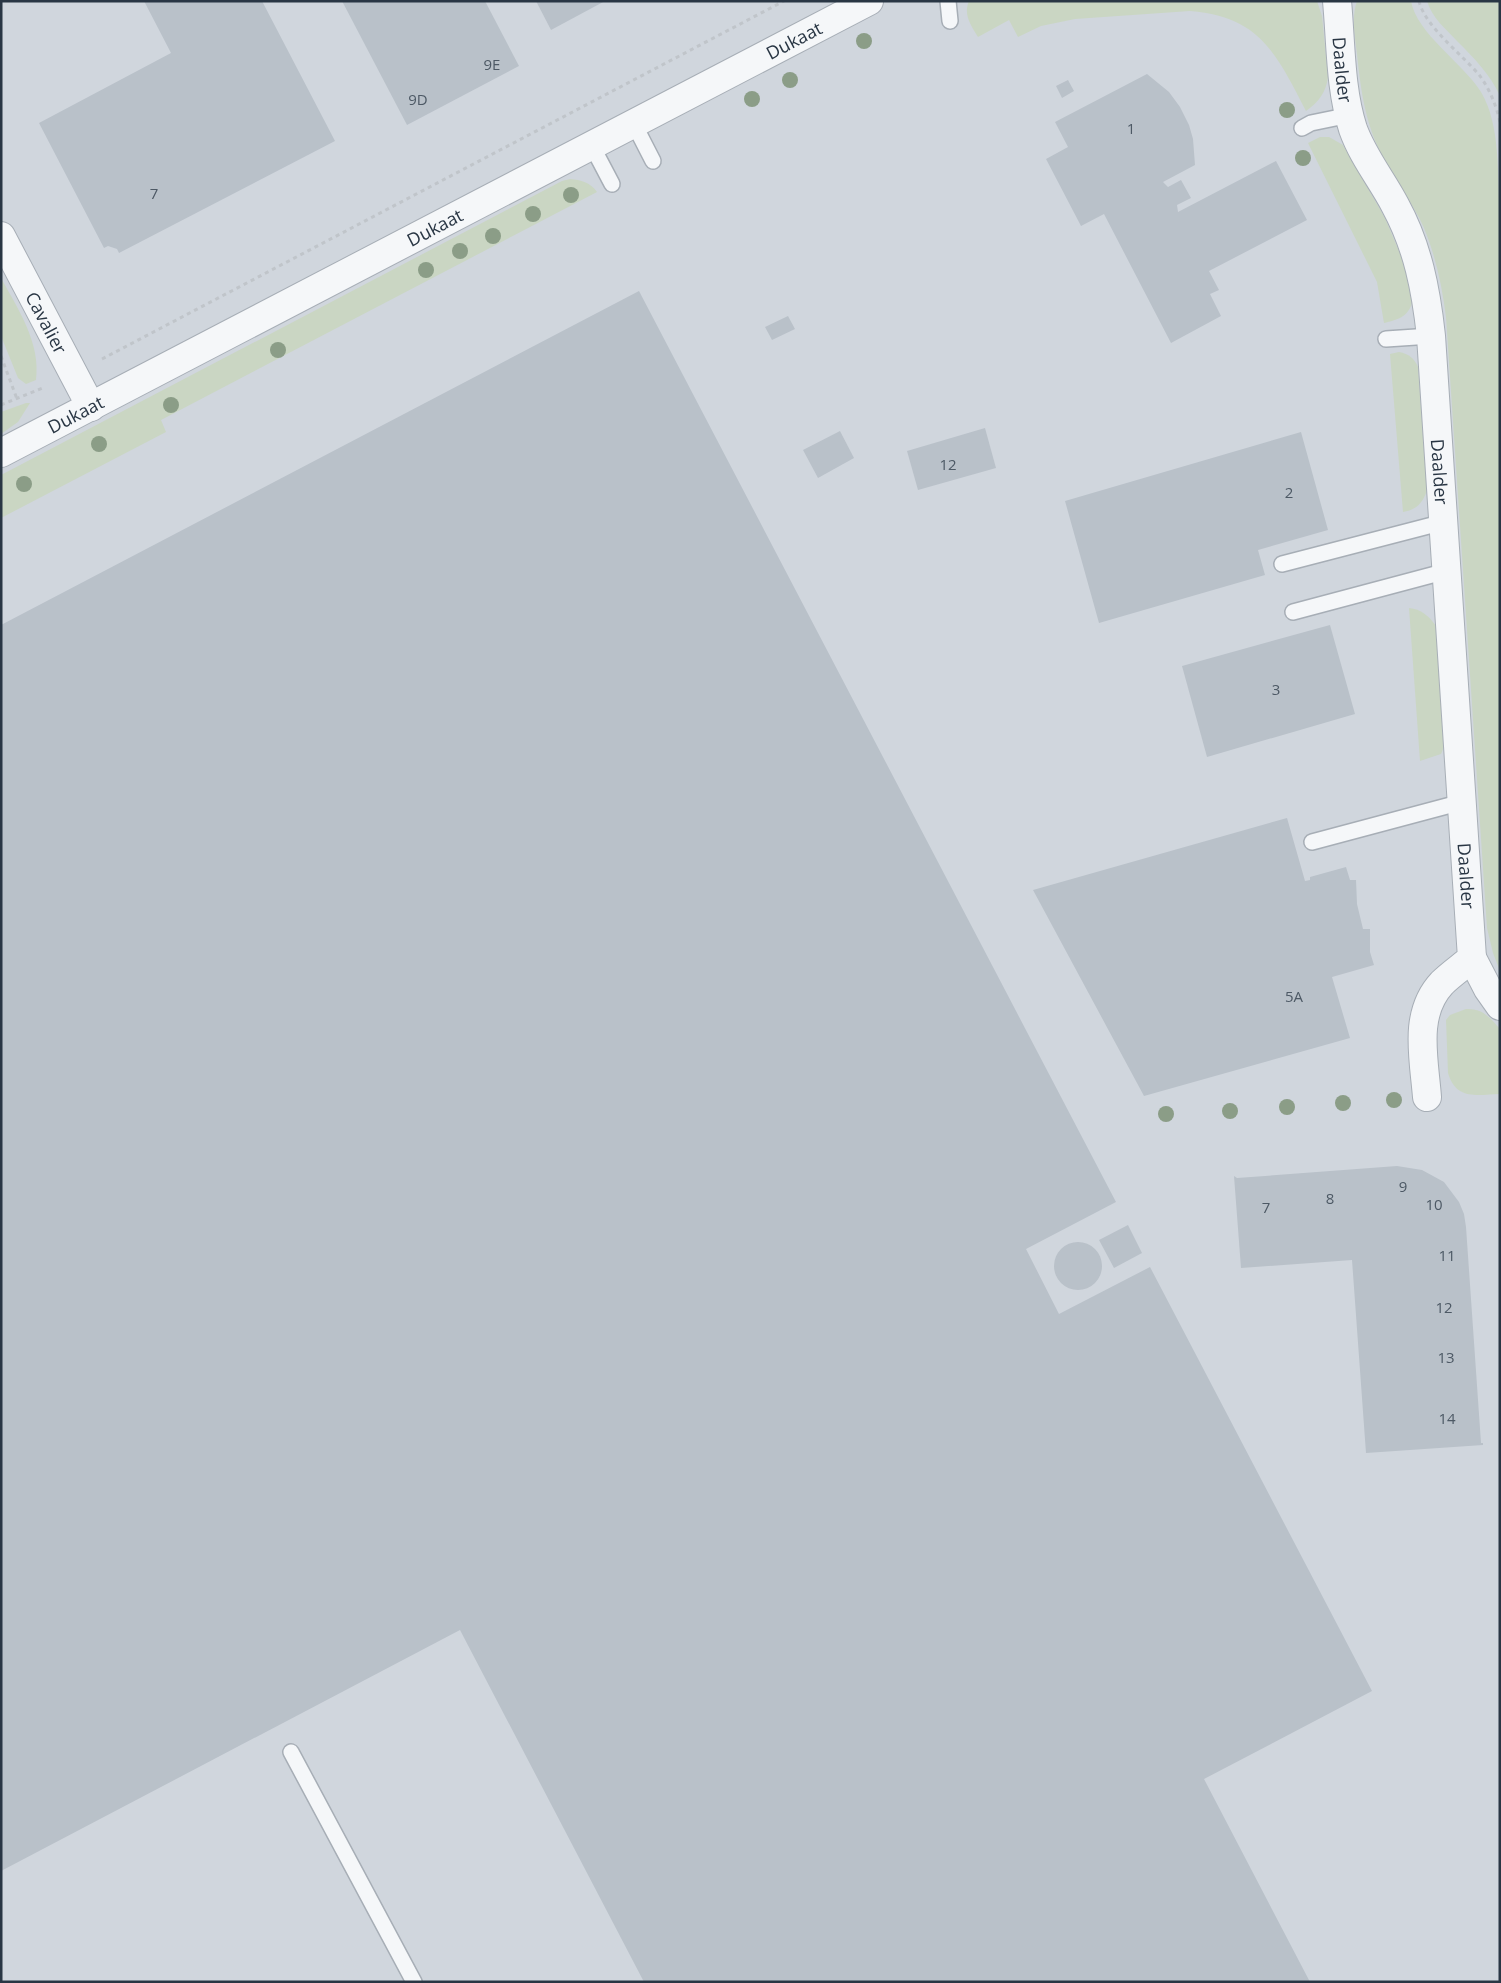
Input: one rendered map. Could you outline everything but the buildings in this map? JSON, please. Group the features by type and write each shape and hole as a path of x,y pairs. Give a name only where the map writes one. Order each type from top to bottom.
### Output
{"street":[{"name":"Dukaat","path":"1,453 869,1"},
{"name":"Daalder","path":"1337,1 1345,86 1350,115 1358,141 1395,204 1410,235 1421,268 1431,336 1472,958 1488,989 1500,1006"},
{"name":"Cavalier","path":"1,236 91,407"},
{"path":"1427,1096 1423,1038 1424,1017 1431,998 1443,982 1472,958"}],"lane":[{"path":"948,1 950,22"},
{"path":"1302,128 1311,123 1350,115"},
{"path":"634,124 653,161"},
{"path":"592,146 612,184"},
{"path":"1386,339 1431,336"},
{"path":"1282,564 1444,522"},
{"path":"1293,612 1447,571"},
{"path":"1312,842 1462,802"},
{"path":"291,1752 414,1982"}],"path":[{"path":"102,359 784,1"},
{"path":"1419,1 1421,8 1431,23 1480,77 1496,106 1500,122"},
{"path":"1,356 17,399"},
{"path":"1,405 38,390"}],"shaded area":[{"path":"1,1 1500,1 1500,1982 1,1982"}],"green space":[{"path":"969,1 1317,1 1322,16 1328,77 1326,87 1315,104 1306,111 1285,72 1263,42 1250,30 1234,21 1214,14 1190,11 1075,19 1041,26 1018,37 1009,20 978,37 967,15"},
{"path":"1357,1 1411,1 1415,13 1431,37 1481,92 1492,120 1495,135 1500,213 1500,971 1487,928 1446,317 1435,261 1424,228 1416,211 1379,150 1365,110 1360,83 1354,21"},
{"path":"1427,1 1500,1 1500,96 1481,67 1436,18"},
{"path":"1320,137 1329,137 1343,145 1385,218 1404,263 1412,303 1408,312 1398,319 1384,323 1377,282 1308,143"},
{"path":"570,179 585,182 597,192 161,420 166,432 1,518 1,475 562,181"},
{"path":"1,278 21,314 32,340 37,366 36,380 26,384 18,378 1,336"},
{"path":"1399,352 1411,357 1418,367 1427,490 1418,505 1412,510 1403,512 1390,354"},
{"path":"30,403 18,422 1,434 1,412"},
{"path":"1409,608 1424,614 1436,626 1444,747 1441,754 1420,761"},
{"path":"1466,1009 1482,1012 1500,1029 1500,1094 1475,1095 1462,1092 1456,1088 1448,1073 1446,1020 1450,1015"}]}
